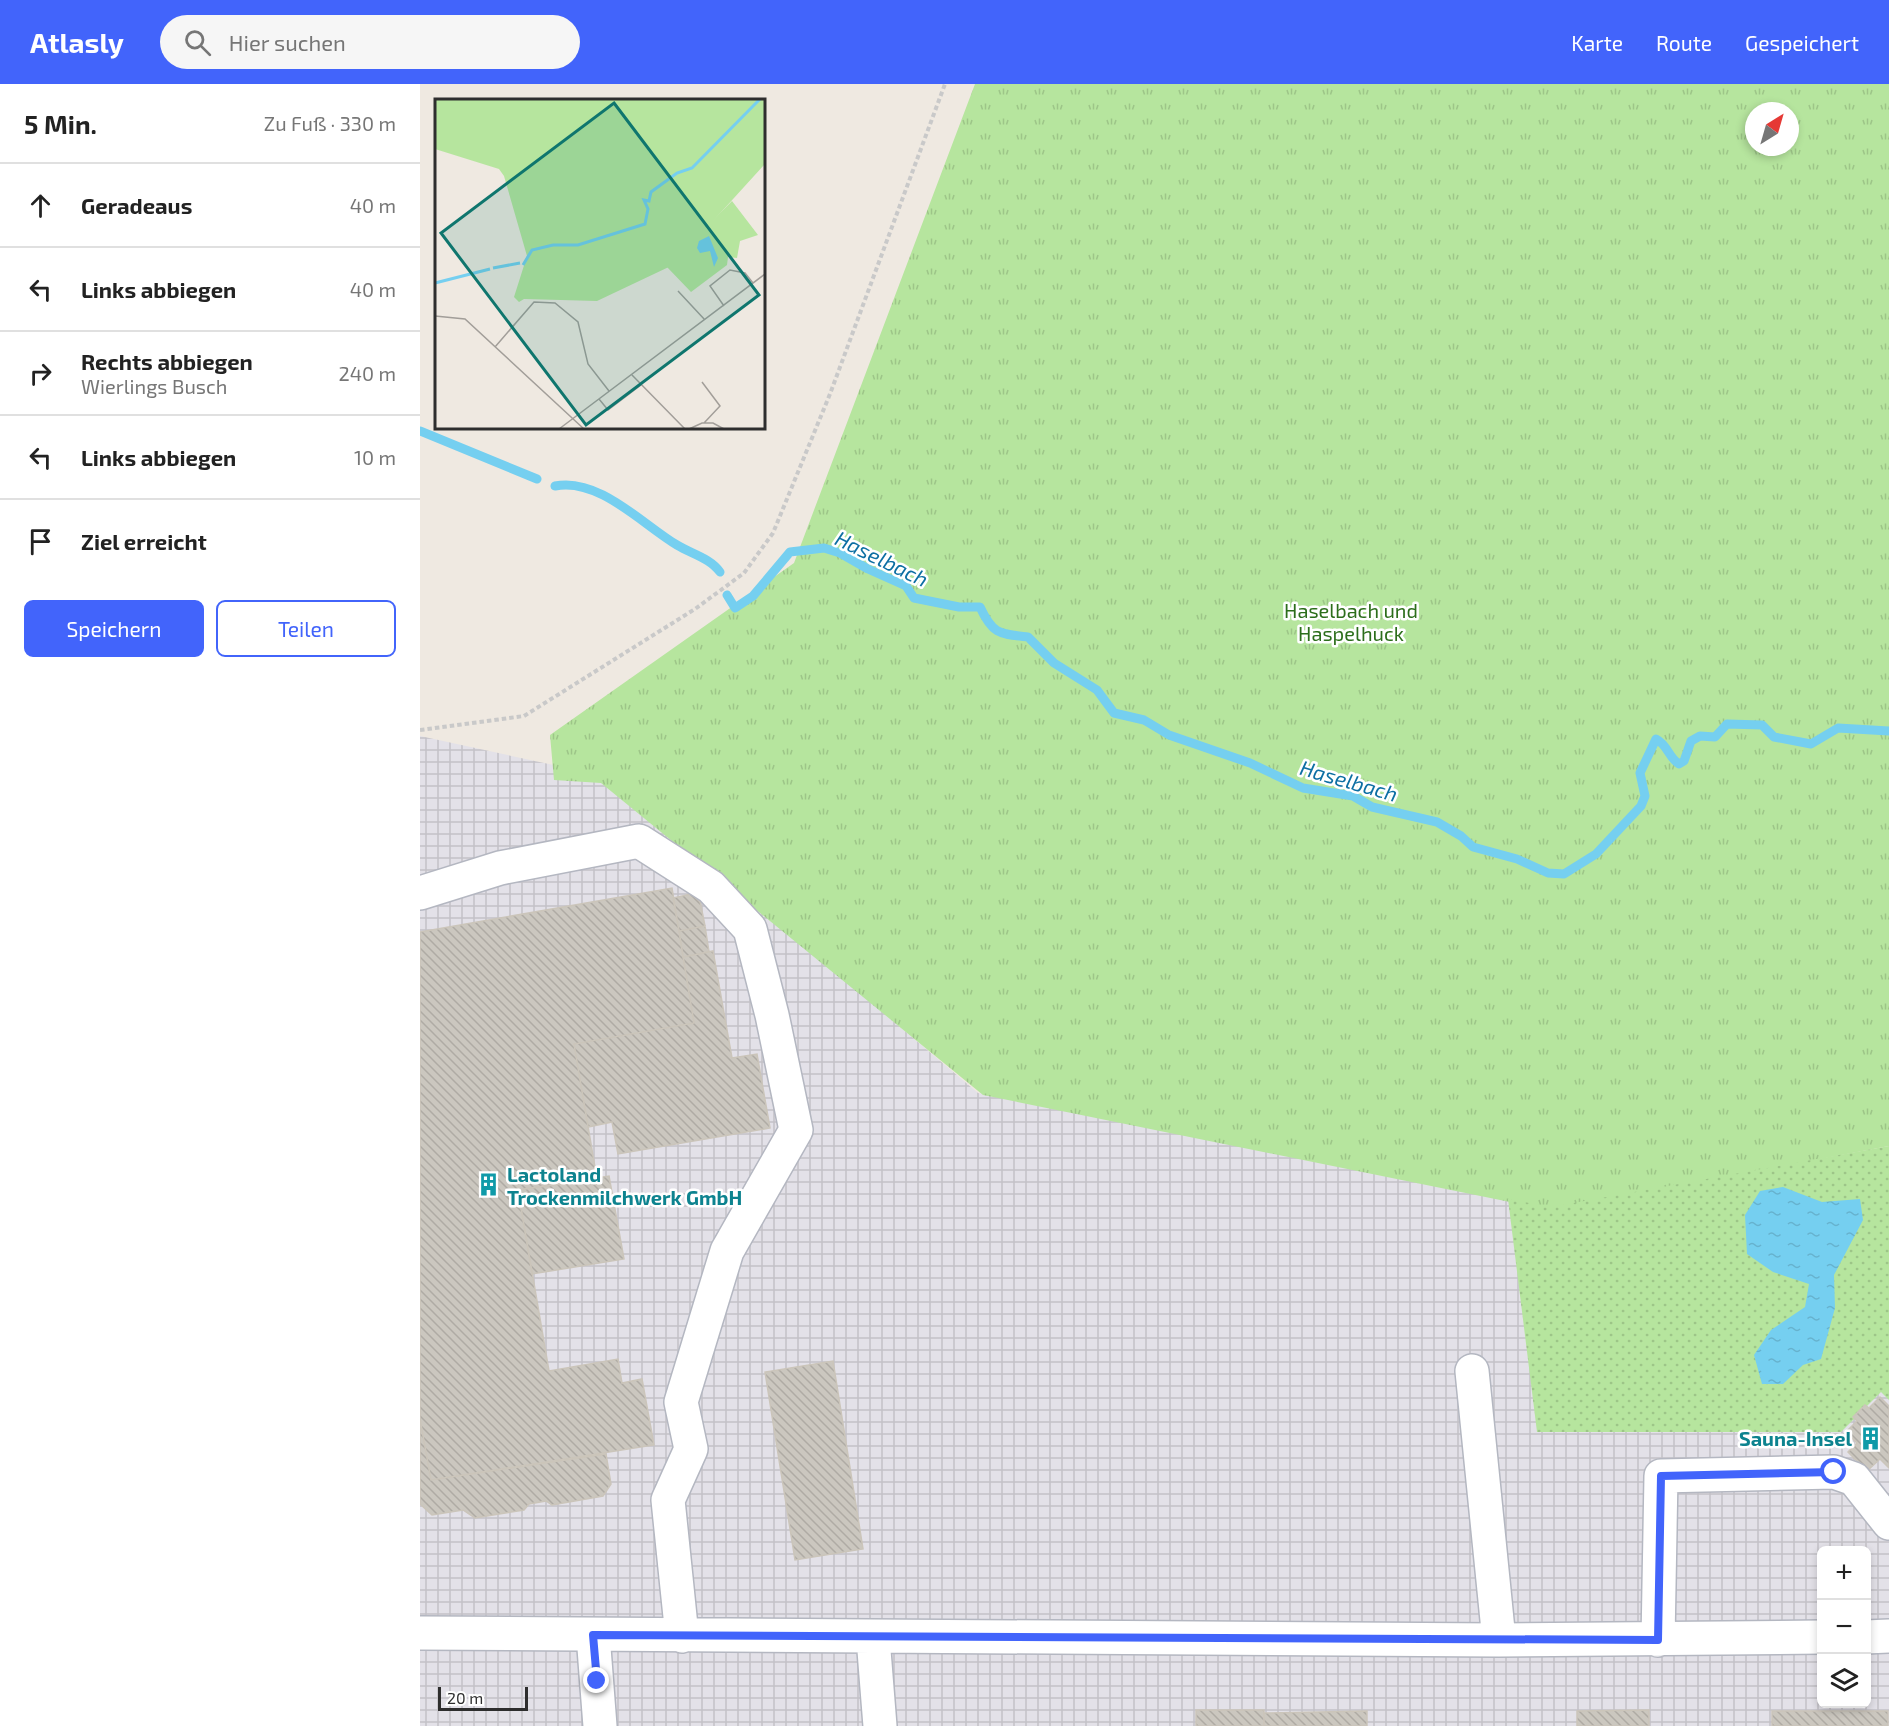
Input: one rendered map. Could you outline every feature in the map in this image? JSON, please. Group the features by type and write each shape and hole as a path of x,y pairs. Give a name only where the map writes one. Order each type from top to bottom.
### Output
{"street":[{"path":"420,893 500,868 639,841 711,887 750,929 772,1015 796,1130 727,1251 681,1402 691,1449 668,1500 682,1636"},
{"path":"1472,1371 1499,1640"},
{"path":"1658,1640 1661,1476 1834,1472 1854,1479 1889,1523"},
{"path":"420,1633 873,1638 1499,1640 1817,1637"},
{"path":"593,1635 600,1726"},
{"path":"1871,1636 1889,1636"},
{"path":"873,1638 880,1726"}],"path":[{"path":"420,730 524,716 695,609 744,573 773,533 830,394 945,84"}],"shaded area":[{"path":"420,736 604,776 978,1093 1551,1207 1889,1147 1889,1726 420,1726"}],"green space":[{"name":"Haselbach und Haspelhuck","path":"975,84 1889,84 1889,1146 1549,1210 983,1095 601,783 554,780 550,735 794,563"},
{"path":"1889,1146 1889,1400 1881,1392 1841,1432 1537,1432 1508,1199 1551,1207"}],"water":[{"path":"1783,1187 1822,1202 1860,1199 1863,1220 1834,1275 1835,1308 1821,1359 1803,1365 1783,1384 1762,1384 1754,1355 1771,1330 1805,1307 1809,1284 1773,1272 1747,1254 1745,1215 1760,1191"}],"building":[{"name":"Lactoland Trockenmilchwerk GmbH","path":"672,888 694,1023 574,1044 597,1179 518,1190 549,1371 618,1359 622,1383 642,1379 654,1445 431,1480 420,1419 420,932"},
{"path":"691,894 700,901 705,926 679,931 673,898"},
{"path":"705,926 709,952 683,957 679,931"},
{"path":"713,951 732,1058 757,1054 770,1128 618,1154 612,1122 588,1127 574,1044 694,1023 683,957"},
{"path":"609,1176 624,1259 532,1274 518,1190"},
{"path":"833,1361 863,1549 795,1560 765,1372"},
{"name":"Sauna-Insel","path":"1880,1397 1889,1406 1889,1468 1880,1459 1867,1471 1848,1452 1857,1443 1846,1432 1857,1421 1853,1417 1865,1405 1869,1408"},
{"path":"420,1419 431,1480 606,1454 611,1484 603,1496 552,1505 546,1501 529,1504 524,1510 475,1518 463,1510 432,1515 420,1504"},
{"path":"1196,1710 1264,1710 1264,1726 1196,1726"},
{"path":"1649,1710 1649,1726 1577,1726 1577,1711"},
{"path":"1367,1711 1367,1726 1264,1726 1264,1713"},
{"path":"1772,1711 1888,1711 1888,1726 1772,1726"}],"waterway":[{"name":"Haselbach","path":"420,431 537,479"},
{"name":"Haselbach","path":"555,486 571,485 604,495 677,545 706,560 720,572"},
{"name":"Haselbach","path":"727,595 735,608 753,596 790,552 824,548 840,553 906,586 914,598 959,607 980,607 994,628 1004,634 1028,637 1054,663 1097,690 1114,713 1144,720 1169,735 1250,763 1303,788 1353,796 1372,807 1437,822 1461,836 1473,847 1517,859 1548,873 1564,874 1596,854 1641,806 1645,796 1640,773 1656,739 1679,764 1684,761 1691,741 1700,736 1715,737 1727,724 1762,725 1774,737 1811,744 1838,728 1889,731"}],"place":[{"name":"Lactoland Trockenmilchwerk GmbH","path":"489,1185"},
{"name":"Sauna-Insel","path":"1870,1438"}],"route":[{"path":"597,1681 593,1635 1658,1640 1661,1476 1834,1472"}]}
